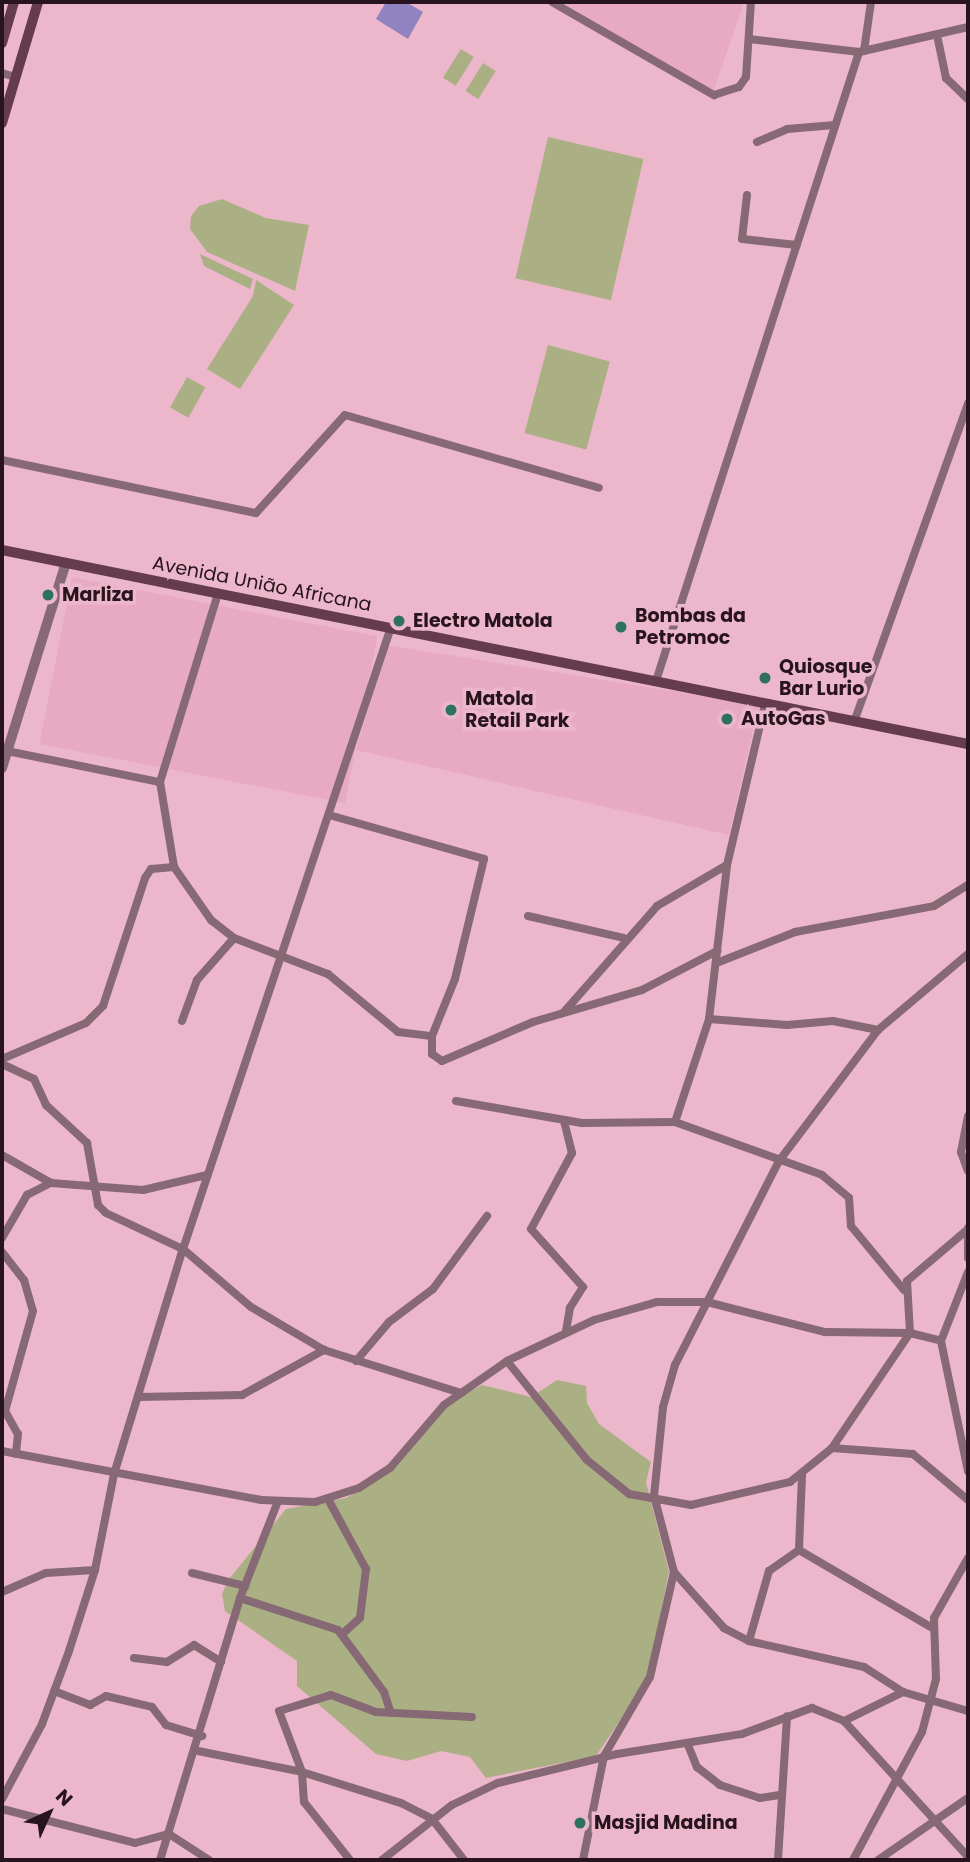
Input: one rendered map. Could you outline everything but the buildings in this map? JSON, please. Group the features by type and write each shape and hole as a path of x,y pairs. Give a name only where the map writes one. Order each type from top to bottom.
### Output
{"main road":[{"path":"2,43 14,2"},
{"path":"2,123 6,91 15,77 37,2"},
{"name":"Avenida União Africana","path":"2,550 968,744"}],"street":[{"path":"552,2 703,93 739,87 751,62 751,2"},
{"path":"656,681 861,52 871,2"},
{"path":"749,39 861,52 968,27"},
{"path":"937,36 946,78 968,99"},
{"path":"2,73 15,77"},
{"path":"757,142 787,128 835,125"},
{"path":"747,195 742,239 797,245"},
{"path":"854,722 968,403"},
{"path":"2,460 256,513 345,415 599,488"},
{"path":"2,768 66,563"},
{"path":"218,594 160,782 174,867 196,904 234,938 328,974 398,1032 432,1036"},
{"path":"2,1799 54,1691 94,1570 114,1474 183,1249 284,959 391,627"},
{"path":"675,1122 709,1019 719,962 727,865 765,704"},
{"path":"7,751 160,782"},
{"path":"329,815 484,859 455,979 432,1036 432,1054 448,1062 564,1012 642,990 718,951"},
{"path":"564,1012 624,937 657,906 727,865"},
{"path":"2,1062 86,1023 103,1006 145,878 151,869 174,867"},
{"path":"719,962 795,932 934,906 968,885"},
{"path":"528,916 624,937"},
{"path":"182,1021 197,980 234,938"},
{"path":"968,954 878,1030 779,1161 675,1365 663,1406 654,1496 674,1572 724,1628 749,1641 864,1667 903,1692 968,1711"},
{"path":"709,1019 787,1025 833,1021 878,1030"},
{"path":"2,1062 34,1079 46,1105 87,1143 95,1185 106,1213 183,1249 251,1307 324,1350 461,1392"},
{"path":"456,1101 565,1121 675,1122 838,1183 849,1198 851,1226 904,1290 910,1333 832,1448 802,1475 691,1505 629,1493 587,1460 507,1360"},
{"path":"968,1116 961,1152 968,1171"},
{"path":"565,1121 572,1153 531,1229 583,1287 570,1308 566,1331"},
{"path":"2,1156 51,1182 143,1190 207,1175"},
{"path":"2,1238 27,1195 51,1182"},
{"path":"356,1361 389,1322 433,1289 488,1216"},
{"path":"904,1290 932,1255 968,1228"},
{"path":"968,1228 968,1258"},
{"path":"2,1252 24,1280 33,1311 5,1411 18,1434 16,1454"},
{"path":"968,1272 942,1341 968,1471"},
{"path":"2,1451 114,1474 278,1501 328,1499 390,1468 461,1392 507,1360 566,1331 657,1302 707,1302 825,1332 910,1333 942,1341"},
{"path":"138,1397 242,1395 324,1350"},
{"path":"832,1448 914,1454 968,1500"},
{"path":"799,1550 802,1475"},
{"path":"328,1499 366,1569 360,1618 342,1634"},
{"path":"160,1860 198,1751 240,1598 278,1501"},
{"path":"799,1550 931,1628 939,1653 929,1699 901,1779 853,1860"},
{"path":"749,1641 769,1571 799,1550"},
{"path":"931,1628 968,1558"},
{"path":"2,1592 46,1573 94,1570"},
{"path":"584,1860 604,1756 650,1677 674,1572"},
{"path":"192,1573 245,1586"},
{"path":"240,1598 342,1634 384,1692 391,1713"},
{"path":"134,1658 167,1661 194,1644 221,1662"},
{"path":"54,1691 90,1705 106,1696 152,1707 166,1725 202,1736"},
{"path":"844,1721 903,1692"},
{"path":"350,1860 304,1802 302,1772 277,1718 284,1705 331,1695 391,1713 472,1717"},
{"path":"382,1860 432,1819 498,1783 604,1756 688,1745 754,1731 787,1716 823,1708 844,1721 901,1779 968,1857"},
{"path":"778,1860 778,1795 788,1764 787,1716"},
{"path":"688,1745 697,1767 720,1785 760,1798 778,1795"},
{"path":"198,1751 302,1772 432,1819 464,1860"},
{"path":"878,1860 968,1798"},
{"path":"2,1809 135,1843 169,1834 209,1860"}],"shaded area":[{"path":"386,2 406,2 423,12 408,39 376,19"},
{"path":"562,2 744,2 713,93"},
{"path":"72,577 377,636 345,803 40,744"},
{"path":"387,645 759,705 729,835 356,750"}],"green space":[{"path":"461,49 474,57 456,86 443,78"},
{"path":"483,63 496,71 478,99 466,91"},
{"path":"548,137 643,159 611,300 515,278"},
{"path":"222,199 266,218 309,225 295,291 207,252 190,229 191,216 199,206"},
{"path":"200,254 253,279 250,289 204,266"},
{"path":"256,280 294,305 240,389 207,369 253,296"},
{"path":"548,345 610,362 586,449 524,433"},
{"path":"187,377 205,387 188,418 170,408"},
{"path":"557,1380 586,1386 587,1403 599,1424 651,1462 646,1482 669,1572 647,1680 596,1756 486,1778 470,1757 441,1751 407,1761 376,1754 297,1686 297,1661 225,1611 222,1594 229,1579 286,1509 346,1498 378,1479 453,1401 482,1385 531,1397"}],"place":[{"name":"Marliza","path":"48,595"},
{"name":"Electro Matola","path":"399,621"},
{"name":"Bombas da Petromoc","path":"621,627"},
{"name":"Quiosque Bar Lurio","path":"765,678"},
{"name":"Matola Retail Park","path":"451,710"},
{"name":"AutoGas","path":"727,719"},
{"name":"Masjid Madina","path":"580,1823"}]}
